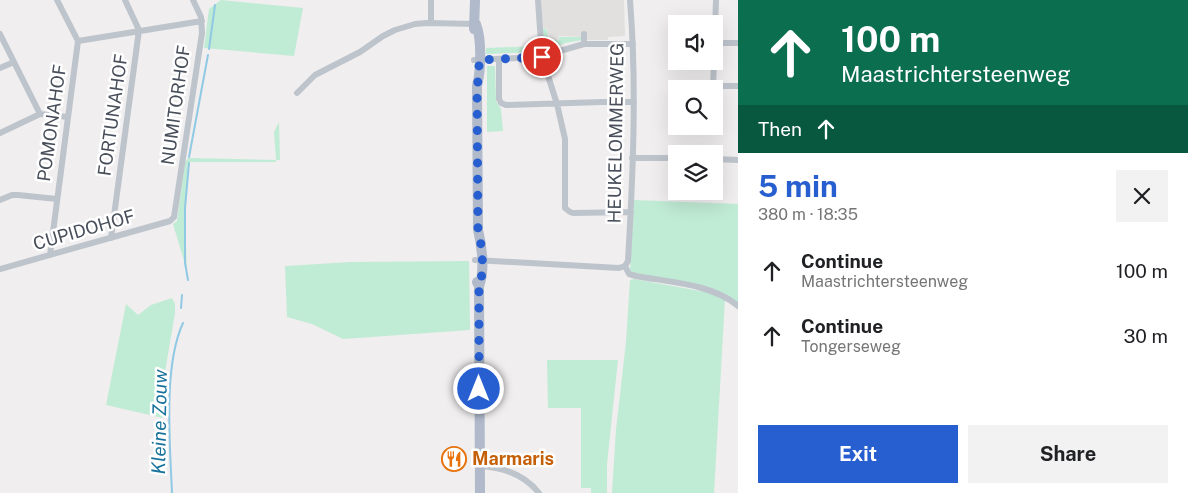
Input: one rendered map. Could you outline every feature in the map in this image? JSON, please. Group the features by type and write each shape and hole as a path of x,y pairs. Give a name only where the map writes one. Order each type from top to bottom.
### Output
{"main road":[{"path":"475,0 476,24 479,33 476,60 479,76 477,86 478,230 482,244 478,260 481,280 479,286 480,493"}],"street":[{"name":"POMONAHOF","path":"50,255 78,41 57,0"},
{"path":"125,0 140,30"},
{"name":"NUMITORHOF","path":"175,216 202,32 202,21 193,0"},
{"path":"431,0 431,23"},
{"path":"538,0 542,57 566,139 565,206 567,211 573,213 631,212"},
{"name":"HEUKELOMMERWEG","path":"626,266 628,262 631,212 634,102 634,44 630,0"},
{"path":"716,0 716,15"},
{"path":"78,41 202,21"},
{"path":"297,93 315,75 360,52 389,32 414,24 476,24"},
{"name":"FORTUNAHOF","path":"111,238 140,30"},
{"path":"0,34 40,114"},
{"path":"584,34 584,44"},
{"path":"723,43 738,44"},
{"path":"476,60 542,57 584,44 634,44"},
{"path":"499,59 499,99 501,103 506,105 634,102"},
{"path":"0,68 14,62"},
{"path":"723,87 738,86"},
{"path":"0,133 40,114 68,117"},
{"path":"632,158 668,158"},
{"path":"723,159 738,160"},
{"path":"0,200 12,195 18,195 57,200"},
{"name":"CUPIDOHOF","path":"0,270 170,220 175,216"},
{"path":"478,260 619,268 626,266 629,274 710,290 729,299 738,306"},
{"path":"480,466 498,466 521,477 539,493"}],"shaded area":[{"path":"540,0 624,0 625,36 608,37 608,40 582,40 582,37 559,36 558,40 549,40 547,28 543,28"}],"green space":[{"path":"221,0 303,8 294,56 204,48 209,9"},
{"path":"546,28 549,40 559,40 559,37 583,37 582,40 565,43 547,51 544,49 543,29"},
{"path":"539,46 537,52 486,54 486,48"},
{"path":"487,66 495,67 496,101 501,109 503,131 487,132"},
{"path":"279,122 280,160 276,160 274,132"},
{"path":"188,158 276,160 276,162 188,162 185,221 187,271 173,224 177,221 185,163"},
{"path":"634,200 738,204 738,304 725,294 633,273 630,270"},
{"path":"469,261 470,330 343,339 312,324 287,317 285,266 351,262"},
{"path":"634,279 711,293 725,299 714,493 612,493 630,280"},
{"path":"172,298 175,304 175,313 165,372 163,418 106,405 126,304 138,315 151,305"},
{"path":"547,360 618,360 607,464 607,493 591,493 591,488 581,488 581,408 548,408"}],"waterway":[{"name":"Kleine Zouw","path":"209,49 215,5"},
{"name":"Kleine Zouw","path":"189,157 208,55"},
{"name":"Kleine Zouw","path":"188,280 185,263 185,208 189,163"},
{"name":"Kleine Zouw","path":"181,308 182,295"},
{"name":"Kleine Zouw","path":"172,493 169,429 170,383 177,341 183,323"}],"place":[{"name":"Marmaris","path":"454,459"}],"route":[{"path":"479,389 479,286 482,260 482,244 478,230 477,86 479,60 542,57"}]}
